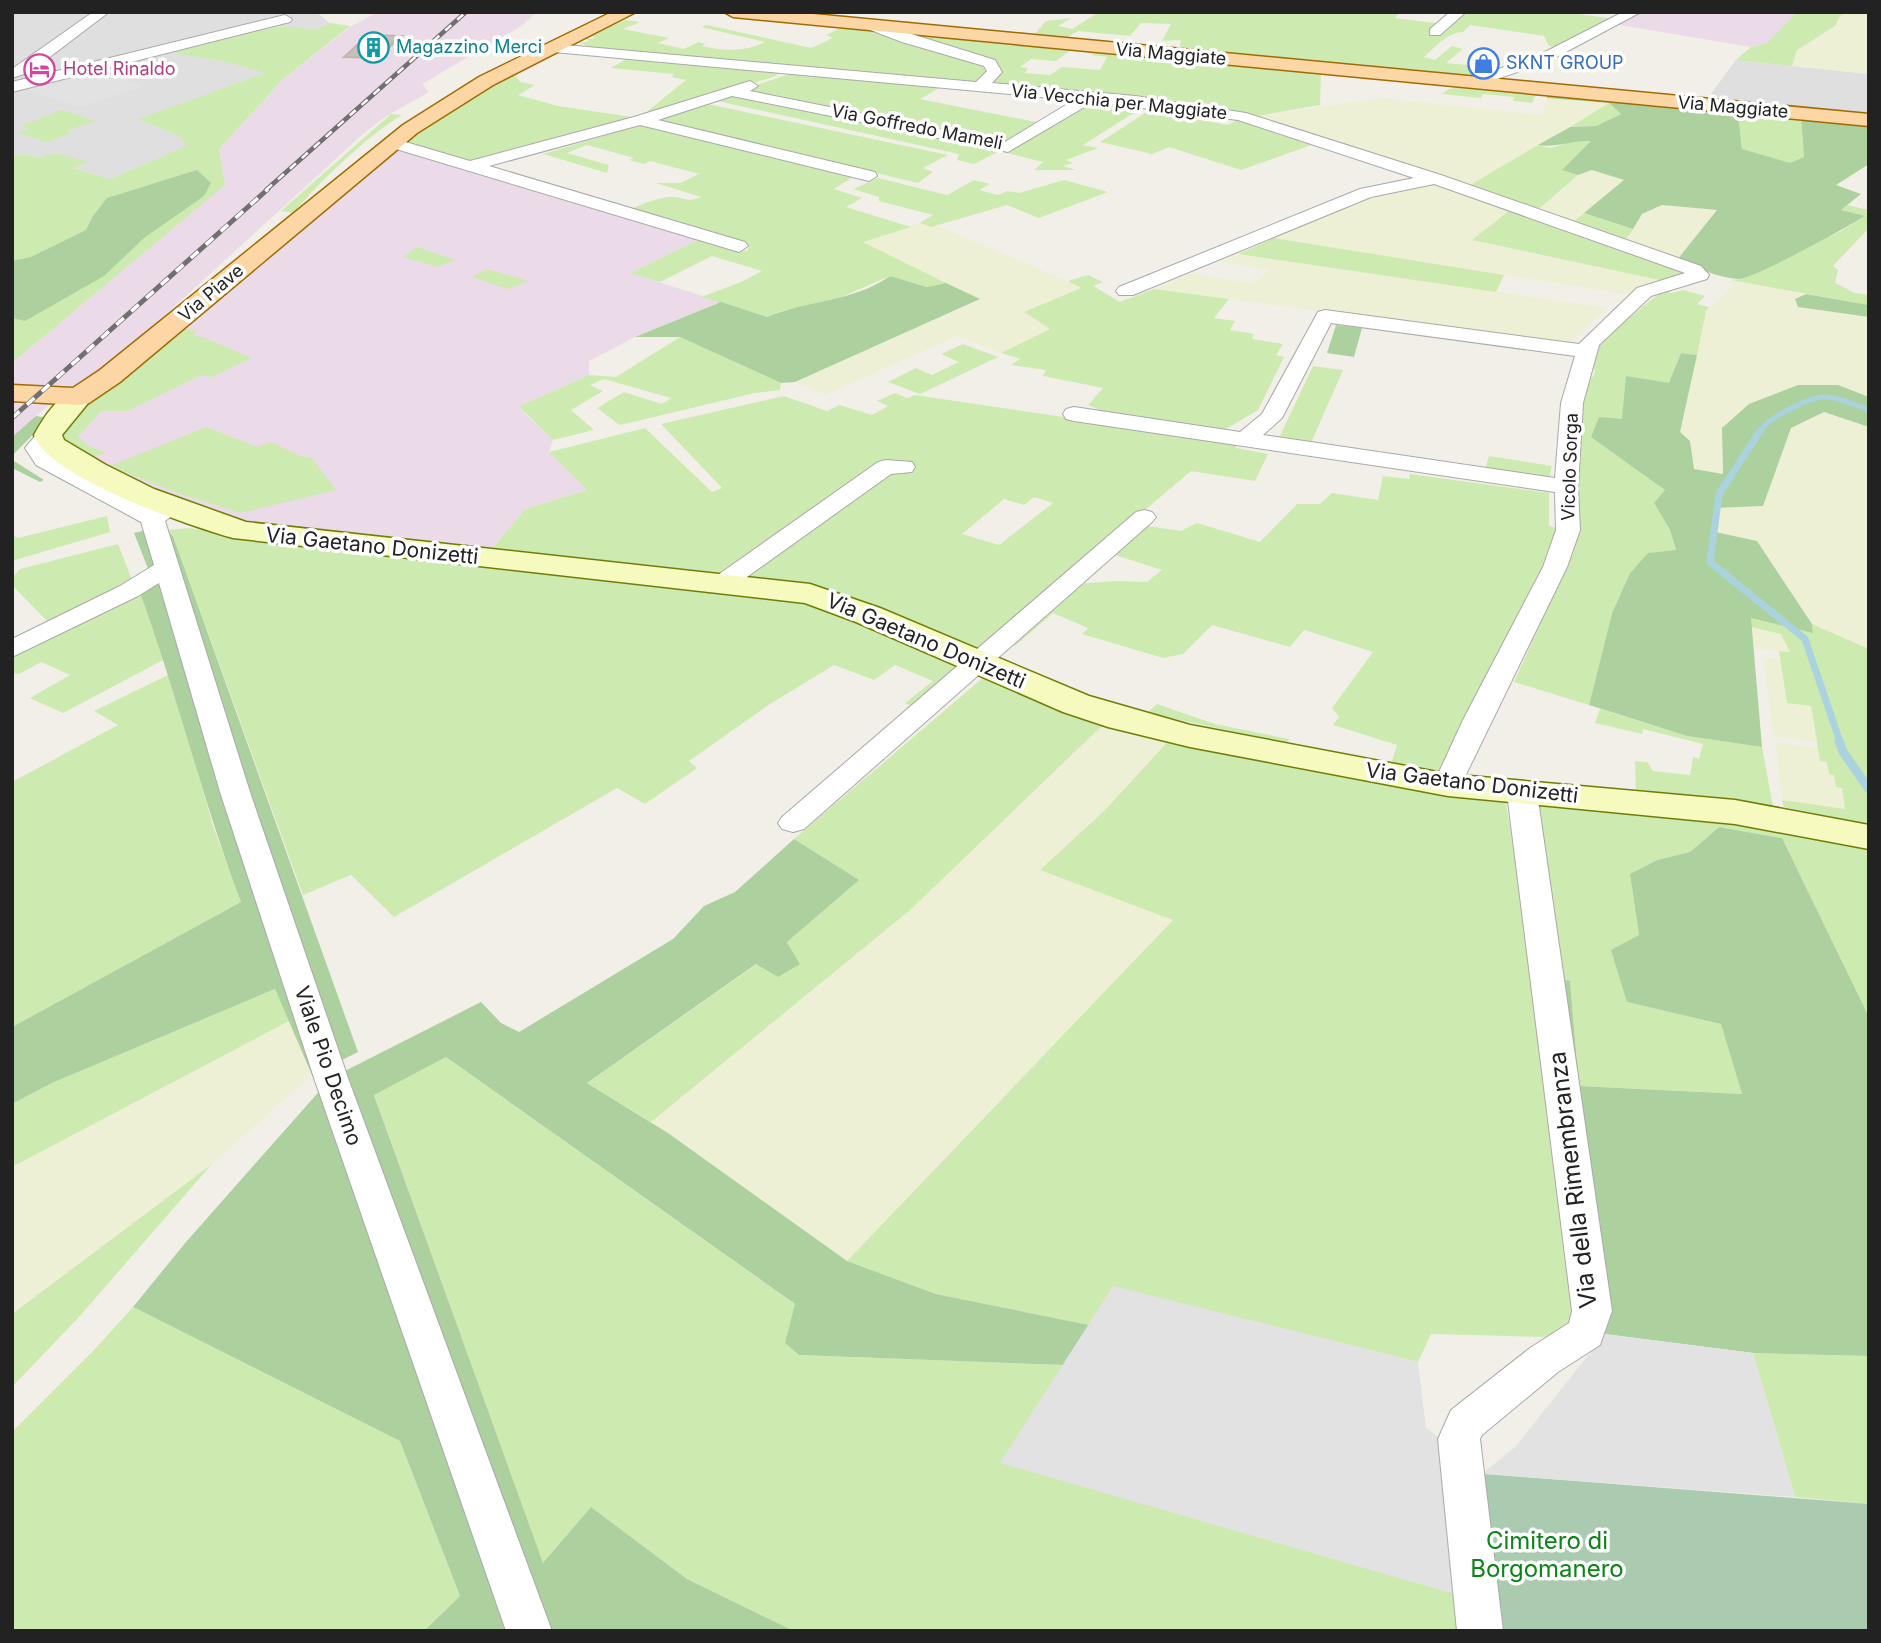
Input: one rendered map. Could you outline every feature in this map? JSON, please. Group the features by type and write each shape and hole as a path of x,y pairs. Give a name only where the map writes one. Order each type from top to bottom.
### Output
{"main road":[{"name":"Via Maggiate","path":"746,13 1869,120"},
{"name":"Via Piave","path":"79,397 110,376 392,143 466,93 621,14"},
{"path":"12,393 79,397"}],"street":[{"path":"13,78 102,12"},
{"name":"Via Maggiate","path":"1472,83 1544,58 1634,12"},
{"path":"13,78 43,79 292,18 244,13"},
{"path":"1430,16 1455,16"},
{"path":"1434,32 1455,16"},
{"name":"Via Maggiate","path":"870,25 907,39 990,63 995,72 979,87"},
{"name":"Via Vecchia per Maggiate","path":"554,48 1090,97 1240,116 1435,179 1700,275"},
{"name":"Via Goffredo Mameli","path":"471,166 733,92 789,70"},
{"name":"Via Goffredo Mameli","path":"733,92 1009,147 1090,97"},
{"path":"640,120 869,176"},
{"path":"392,143 739,246"},
{"path":"1126,291 1366,193 1435,179"},
{"name":"Vicolo Sorga","path":"1448,785 1477,720 1555,567 1568,530 1566,487 1572,403 1589,344 1644,292 1700,275"},
{"path":"1245,439 1271,418 1325,316 1586,351"},
{"name":"Via Gaetano Donizetti","path":"79,397 64,410 48,435 51,444 162,513 290,538 782,589 821,597 868,615 978,664 1121,719 1190,736 1448,785 1735,812 1869,837"},
{"path":"1074,414 1566,487"},
{"path":"724,582 886,467 904,467"},
{"name":"Viale Pio Decimo","path":"162,513 166,567 235,792 331,1078 529,1631"},
{"path":"793,823 1144,517"},
{"path":"12,649 129,591 166,567"},
{"name":"Via della Rimembranza","path":"1480,1631 1459,1439 1466,1423 1544,1360 1586,1333 1592,1311 1522,793"}],"shaded area":[{"path":"12,12 316,12 332,25 267,73 139,119 181,137 187,146 111,179 26,154 12,156"},
{"path":"378,12 536,12 523,25 422,84 429,92 385,117 363,134 106,369 67,389 12,437 12,363 224,185 219,149 282,80 350,27"},
{"path":"1628,12 1797,12 1767,43 1751,47 1614,24"},
{"path":"1736,60 1869,74 1869,115 1707,99"},
{"path":"93,68 144,86 80,107 17,87"},
{"path":"392,143 706,236 631,273 721,302 635,337 589,361 589,375 520,406 553,440 549,452 587,490 525,509 491,550 244,531 62,451 53,424"},
{"path":"1113,1286 1418,1362 1426,1428 1459,1451 1476,1600 1000,1463"},
{"path":"1605,1334 1753,1353 1795,1497 1482,1474 1515,1447"}],"green space":[{"path":"1099,12 1400,12 1395,18 1450,25 1465,12 1562,12 1616,19 1556,47 1549,46 1544,36 1470,25 1463,32 1447,38 1424,57 1435,60 1452,46 1463,49 1446,63 1499,68 1473,78 1179,52 1181,40 1162,41 1171,24 1141,23 1130,36 1078,31 1061,41 1033,36 1046,21 1072,18 1058,26 1072,29"},
{"path":"1797,12 1848,12 1840,16 1835,26 1797,50 1792,66 1736,60 1751,47 1767,43"},
{"path":"1848,12 1869,12 1869,74 1792,66 1797,50 1835,27 1840,16"},
{"path":"625,20 640,22 623,29 669,38 658,43 684,49 698,42 710,48 734,50 765,42 701,27 707,25 811,48 833,38 826,35 845,26 870,28 981,64 987,72 974,84 590,47 580,43 589,41 585,38 592,39 595,37 590,36"},
{"path":"330,23 350,26 282,80 219,149 225,185 12,363 12,156 26,154 39,158 54,153 89,162 73,168 111,179 186,146 181,137 138,119 266,73 223,61 173,53 258,28 263,30 282,26 316,30"},
{"path":"884,29 1074,48 1056,61 1031,59 1020,67 1028,68 1025,73 1050,75 1062,67 1100,70 1107,57 1092,55 1095,50 1321,72 1320,105 1252,117 985,86 994,63"},
{"path":"626,59 784,71 773,77 639,119 477,163 405,142 457,104 515,75 520,82 535,85 518,95 558,106 639,118 686,80 672,77 674,74 611,68"},
{"path":"795,72 944,85 920,99 1041,123 1080,99 1145,106 1083,145 1098,148 1066,160 1073,163 1063,166 1076,170 1034,170 1043,162 999,151 974,164 957,160 959,154 713,100"},
{"path":"1465,86 1536,93 1532,103 1513,101 1514,97 1483,94 1481,98 1442,94 1449,89"},
{"path":"1547,93 1738,113 1742,149 1790,163 1804,157 1801,117 1869,123 1869,164 1836,185 1861,194 1841,210 1865,216 1801,252 1748,277 1731,278 1700,269 1677,260 1717,210 1662,205 1642,214 1633,229 1584,213 1624,180 1592,170 1578,175 1562,170 1591,141 1538,145 1570,127 1596,126 1621,114 1609,103 1547,98"},
{"path":"1381,98 1543,115 1547,98 1609,103 1467,187 1252,117"},
{"path":"703,103 948,155 923,168 933,172 918,183 654,120"},
{"path":"1609,103 1621,114 1596,126 1570,127"},
{"path":"61,110 96,121 66,131 70,133 47,142 18,133 30,129 21,126"},
{"path":"1150,110 1228,125 1237,120 1314,144 1241,170 1169,147 1152,154 1100,142"},
{"path":"1738,113 1801,117 1804,157 1790,164 1742,149"},
{"path":"391,114 402,115 345,160 294,213 281,211"},
{"path":"641,125 853,177 834,189 862,198 846,207 911,227 863,242 946,283 927,287 890,276 832,301 782,311 767,317 701,297 762,271 712,256 660,282 630,273 700,239 747,251 750,245 631,209 668,197 691,200 701,197 656,183 680,183 699,174 650,161 644,164 629,160 634,158 587,145 567,153 609,165 607,173 543,154"},
{"path":"1578,140 1592,141 1563,170 1578,175 1535,212 1467,187 1538,145 1551,148"},
{"path":"197,170 211,183 204,196 144,238 104,276 25,321 12,318 12,261 31,257 86,230 107,198"},
{"path":"1592,170 1624,180 1571,224 1535,212 1578,175"},
{"path":"878,178 947,195 974,180 990,184 979,190 998,195 1007,191 1019,193 1064,180 1108,192 1039,218 1007,205 931,227 920,223 933,215 879,201 879,197 853,189"},
{"path":"1430,184 1510,210 1473,241 1664,281 1630,295 1274,238 1315,217 1377,196"},
{"path":"1662,205 1718,211 1677,260 1624,242 1642,214"},
{"path":"1847,205 1869,210 1869,228 1833,266 1838,270 1835,283 1855,293 1869,295 1869,305 1731,280 1742,279 1864,217 1841,210"},
{"path":"1510,210 1689,272 1664,281 1472,240"},
{"path":"1584,213 1633,229 1624,242 1571,224"},
{"path":"920,223 931,227 938,226 1082,287 1025,312 1050,329 1001,353 957,336 825,395 795,382 979,300 862,242"},
{"path":"1274,238 1504,275 1496,292 1238,254"},
{"path":"417,247 455,260 438,267 403,257"},
{"path":"1238,254 1608,308 1568,344 1154,289 1193,273 1253,284 1269,270 1219,262"},
{"path":"487,269 529,281 508,289 472,277"},
{"path":"1088,275 1103,282 1093,286 1120,302 1154,289 1229,299 1214,318 1235,321 1230,330 1254,334 1252,339 1283,344 1276,355 1284,357 1258,410 1221,432 1111,414 1088,405 1103,388 1043,376 1046,370 1011,365 1020,359 1001,353 1050,329 1024,312 1081,288 1068,281"},
{"path":"890,276 927,287 946,283 980,299 795,382 781,383 680,337 635,337 721,302 767,317 861,291"},
{"path":"1731,280 1806,294 1795,299 1799,307 1869,317 1869,397 1838,385 1722,428 1723,474 1694,469 1690,441 1680,432 1706,311 1734,285 1728,282"},
{"path":"1683,290 1705,296 1697,304 1709,307 1697,355 1681,353 1640,470 1665,490 1654,503 1670,530 1676,551 1648,553 1630,573 1612,613 1589,705 1514,682 1566,568 1577,489 1577,434 1587,379 1593,377 1595,370 1588,367 1598,343 1662,291 1672,293"},
{"path":"1806,294 1869,305 1869,317 1798,307 1795,299"},
{"path":"1336,325 1362,328 1354,357 1327,353"},
{"path":"181,329 197,330 193,336 203,337 252,358 212,377 202,375 127,411 101,411 78,437 89,446 106,453 91,457 61,441 73,418"},
{"path":"680,337 781,383 780,390 755,393 620,425 597,408 624,392 662,404 671,398 604,379 590,385 603,391 571,410 594,430 553,440 521,409 520,406 589,375 616,377"},
{"path":"963,344 998,357 920,394 888,382 916,368 932,375 959,362 941,354"},
{"path":"1681,353 1697,355 1680,432 1690,441 1694,469 1723,474 1722,428 1749,404 1798,385 1838,385 1869,397 1869,427 1824,412 1791,428 1763,506 1714,508 1711,531 1757,541 1812,624 1813,633 1751,618 1762,747 1687,736 1589,705 1612,613 1630,573 1648,553 1676,550 1670,530 1654,503 1665,490 1591,437 1599,417 1622,419 1626,376 1669,383"},
{"path":"1313,366 1343,370 1311,443 1279,438"},
{"path":"895,393 907,398 915,395 1238,443 1236,448 1268,454 1255,481 1191,471 973,655 793,583 491,550 525,509 587,490 549,452 645,428 712,492 722,488 661,424 784,396 827,411 840,405 872,415 888,406 877,401","holes":["1034,497 1053,503 999,545 962,534 1004,499 1024,505"]},
{"path":"1824,412 1869,427 1869,649 1812,624 1757,541 1710,531 1714,508 1763,506 1791,428"},
{"path":"36,416 49,418 12,456 12,437"},
{"path":"206,427 257,447 271,442 300,456 311,457 336,490 240,513 175,492 110,466"},
{"path":"12,456 14,461 44,480 40,482 12,468"},
{"path":"1489,456 1552,466 1549,479 1485,469"},
{"path":"1410,474 1549,493 1549,526 1557,528 1546,564 1446,766 1434,772 1390,767 1397,745 1333,725 1339,717 1332,708 1373,652 1304,630 1290,647 1212,625 1183,654 1163,658 1082,634 1088,628 1053,613 1015,646 1008,643 1075,584 1147,582 1162,570 1115,555 1147,526 1181,531 1197,523 1260,542 1297,504 1320,504 1332,493 1378,500 1383,476 1409,479"},
{"path":"107,516 110,532 12,561 12,535 18,538"},
{"path":"155,528 167,530 173,536 358,1052 312,1075 275,989 52,1083 12,1104 12,1027 241,902 139,590 153,581 134,533"},
{"path":"189,528 311,546 812,603 956,665 955,677 918,709 905,703 933,681 895,665 874,680 834,665 770,704 689,761 697,768 645,804 617,788 394,917 351,875 303,895 173,536 168,530"},
{"path":"118,544 132,580 48,622 12,585 12,578 20,569"},
{"path":"139,590 165,659 63,713 30,698 70,675 41,662 19,674 12,673 12,654 114,601 125,603"},
{"path":"1751,617 1813,632 1812,624 1869,649 1869,830 1865,824 1784,807 1782,800 1845,809 1842,788 1836,787 1834,775 1829,774 1827,762 1820,761 1811,706 1787,703 1779,651 1790,652 1781,634 1751,627"},
{"path":"1751,627 1781,634 1790,652 1754,648"},
{"path":"1763,657 1781,660 1787,703 1811,706 1816,742 1773,736"},
{"path":"170,674 213,826 241,902 12,1027 12,782 118,725 94,711"},
{"path":"985,676 1107,721 909,911 651,1122 587,1083 757,964 800,964 787,942 858,880 794,839"},
{"path":"1157,704 1215,724 1289,739 1287,743 1147,713"},
{"path":"1600,709 1687,736 1762,747 1774,811 1636,795 1635,761 1647,762 1653,771 1690,775 1693,757 1699,759 1703,744 1643,729 1642,734 1595,723"},
{"path":"1107,721 1171,738 1105,810 1086,826 1106,894 1174,919 847,1261 651,1122 909,911"},
{"path":"1171,738 1505,798 1592,1311 1586,1333 1546,1337 1431,1334 1418,1362 1113,1287 1089,1325 936,1294 847,1261 1173,920 1040,870 1105,810"},
{"path":"1775,742 1818,748 1820,761 1827,762 1842,788 1845,810 1782,800"},
{"path":"1539,803 1718,819 1869,849 1869,1017 1782,838 1719,827 1690,852 1657,860 1630,874 1639,936 1627,1002 1722,1024 1742,1094 1579,1086 1570,981 1554,975 1541,868"},
{"path":"1719,827 1782,838 1869,1017 1869,1356 1753,1353 1605,1334 1554,976 1570,981 1579,1086 1742,1094 1721,1024 1627,1002 1611,950 1639,935 1630,874 1657,860 1690,852"},
{"path":"794,839 859,880 787,942 800,964 778,977 756,964 587,1083 668,1133 847,1261 936,1294 1089,1325 1064,1365 799,1355 785,1343 795,1304 446,1057 374,1095 543,1563 591,1507 687,1579 794,1631 424,1631 460,1596 400,1441 133,1307 186,1242 331,1078 481,1002 501,1023 519,1032 673,939 704,906 735,892"},
{"path":"275,989 289,1021 12,1167 12,1104 52,1083"},
{"path":"289,1021 312,1075 212,1164 12,1314 12,1167"},
{"path":"446,1057 796,1305 786,1343 799,1355 1064,1365 1001,1462 1476,1600 1480,1631 794,1631 687,1579 591,1507 543,1564 374,1094"},
{"path":"212,1164 78,1318 12,1387 12,1314"},
{"path":"133,1307 400,1441 460,1596 424,1631 12,1631 12,1432"},
{"path":"1753,1353 1869,1356 1869,1504 1795,1497"},
{"name":"Cimitero di Borgomanero","path":"1461,1472 1869,1504 1869,1631 1480,1631"}],"building":[{"name":"Magazzino Merci","path":"368,35 402,36 377,58 344,57"}],"waterway":[{"path":"1759,433 1773,419 1802,403 1821,397 1837,399 1869,410"},
{"path":"1760,431 1719,494 1710,562 1805,639 1840,742"},
{"path":"1839,741 1843,752 1869,789"}],"railway":[{"path":"266,190 466,12"},
{"path":"12,418 268,189"}],"place":[{"name":"Magazzino Merci","path":"373,47"},
{"name":"SKNT GROUP","path":"1483,63"},
{"name":"Hotel Rinaldo","path":"40,69"}]}
